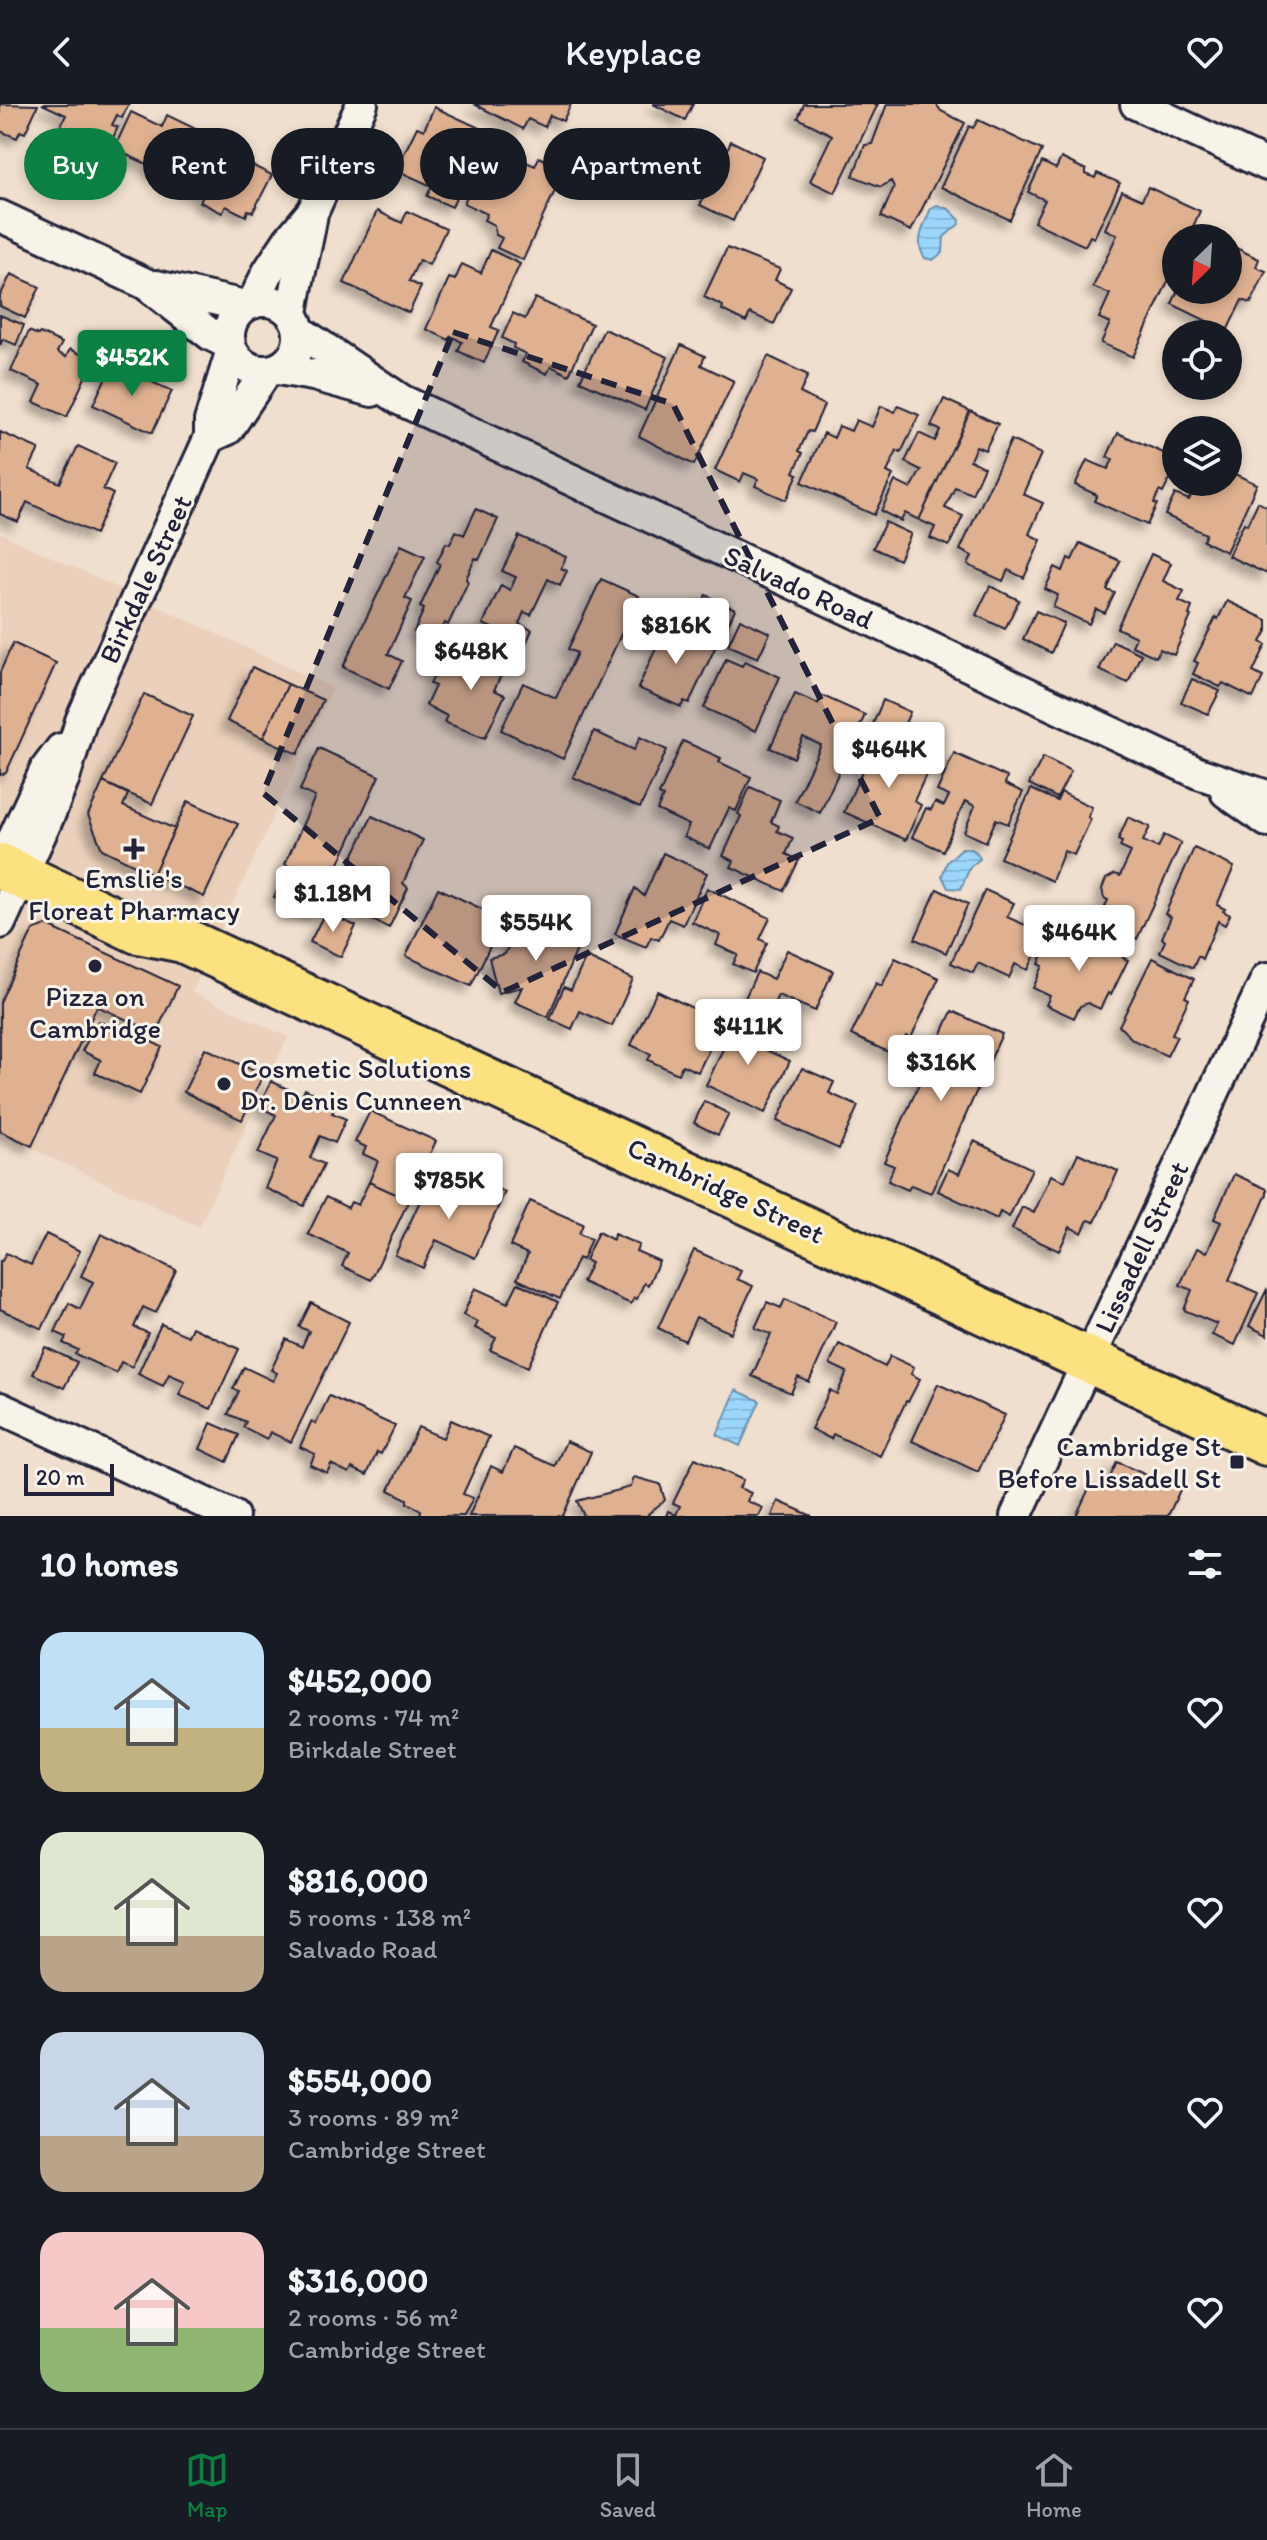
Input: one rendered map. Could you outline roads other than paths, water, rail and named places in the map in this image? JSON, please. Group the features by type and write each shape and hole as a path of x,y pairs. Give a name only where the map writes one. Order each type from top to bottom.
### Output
{"main road":[{"name":"Cambridge Street","path":"9,860 148,910 183,940 1267,1443"}],"street":[{"path":"230,348 230,330 235,316 249,304 289,240 313,211 362,104"},
{"path":"1136,104 1267,165"},
{"path":"0,216 146,284 230,348 246,366 272,370 289,362 296,352 296,284 307,249 313,211"},
{"path":"146,284 249,304 264,301 280,304 296,323"},
{"name":"Salvado Road","path":"296,323 401,400"},
{"name":"Birkdale Street","path":"0,923 9,860 46,769 81,721 210,437 210,421 230,348"},
{"name":"Salvado Road","path":"272,370 344,383 401,400 1198,773 1267,796"},
{"name":"Birkdale Street","path":"210,437 228,429 272,370"},
{"name":"Salvado Road","path":"1198,773 1267,821"},
{"name":"Lissadell Street","path":"1016,1516 1267,978"},
{"path":"0,1408 233,1516"}],"water":[{"path":"937,205 949,209 960,220 944,237 943,252 933,260 925,258 920,239 931,208"},
{"path":"962,848 973,850 980,859 970,867 961,889 948,888 942,876 947,862"},
{"path":"736,1390 760,1401 740,1446 717,1435"}],"place":[{"name":"Emslie's Floreat Pharmacy","path":"134,849"},
{"name":"Pizza on Cambridge","path":"95,966"},
{"name":"Cosmetic Solutions Dr. Denis Cunneen","path":"224,1084"},
{"name":"Cambridge St Before Lissadell St","path":"1237,1462"}]}
